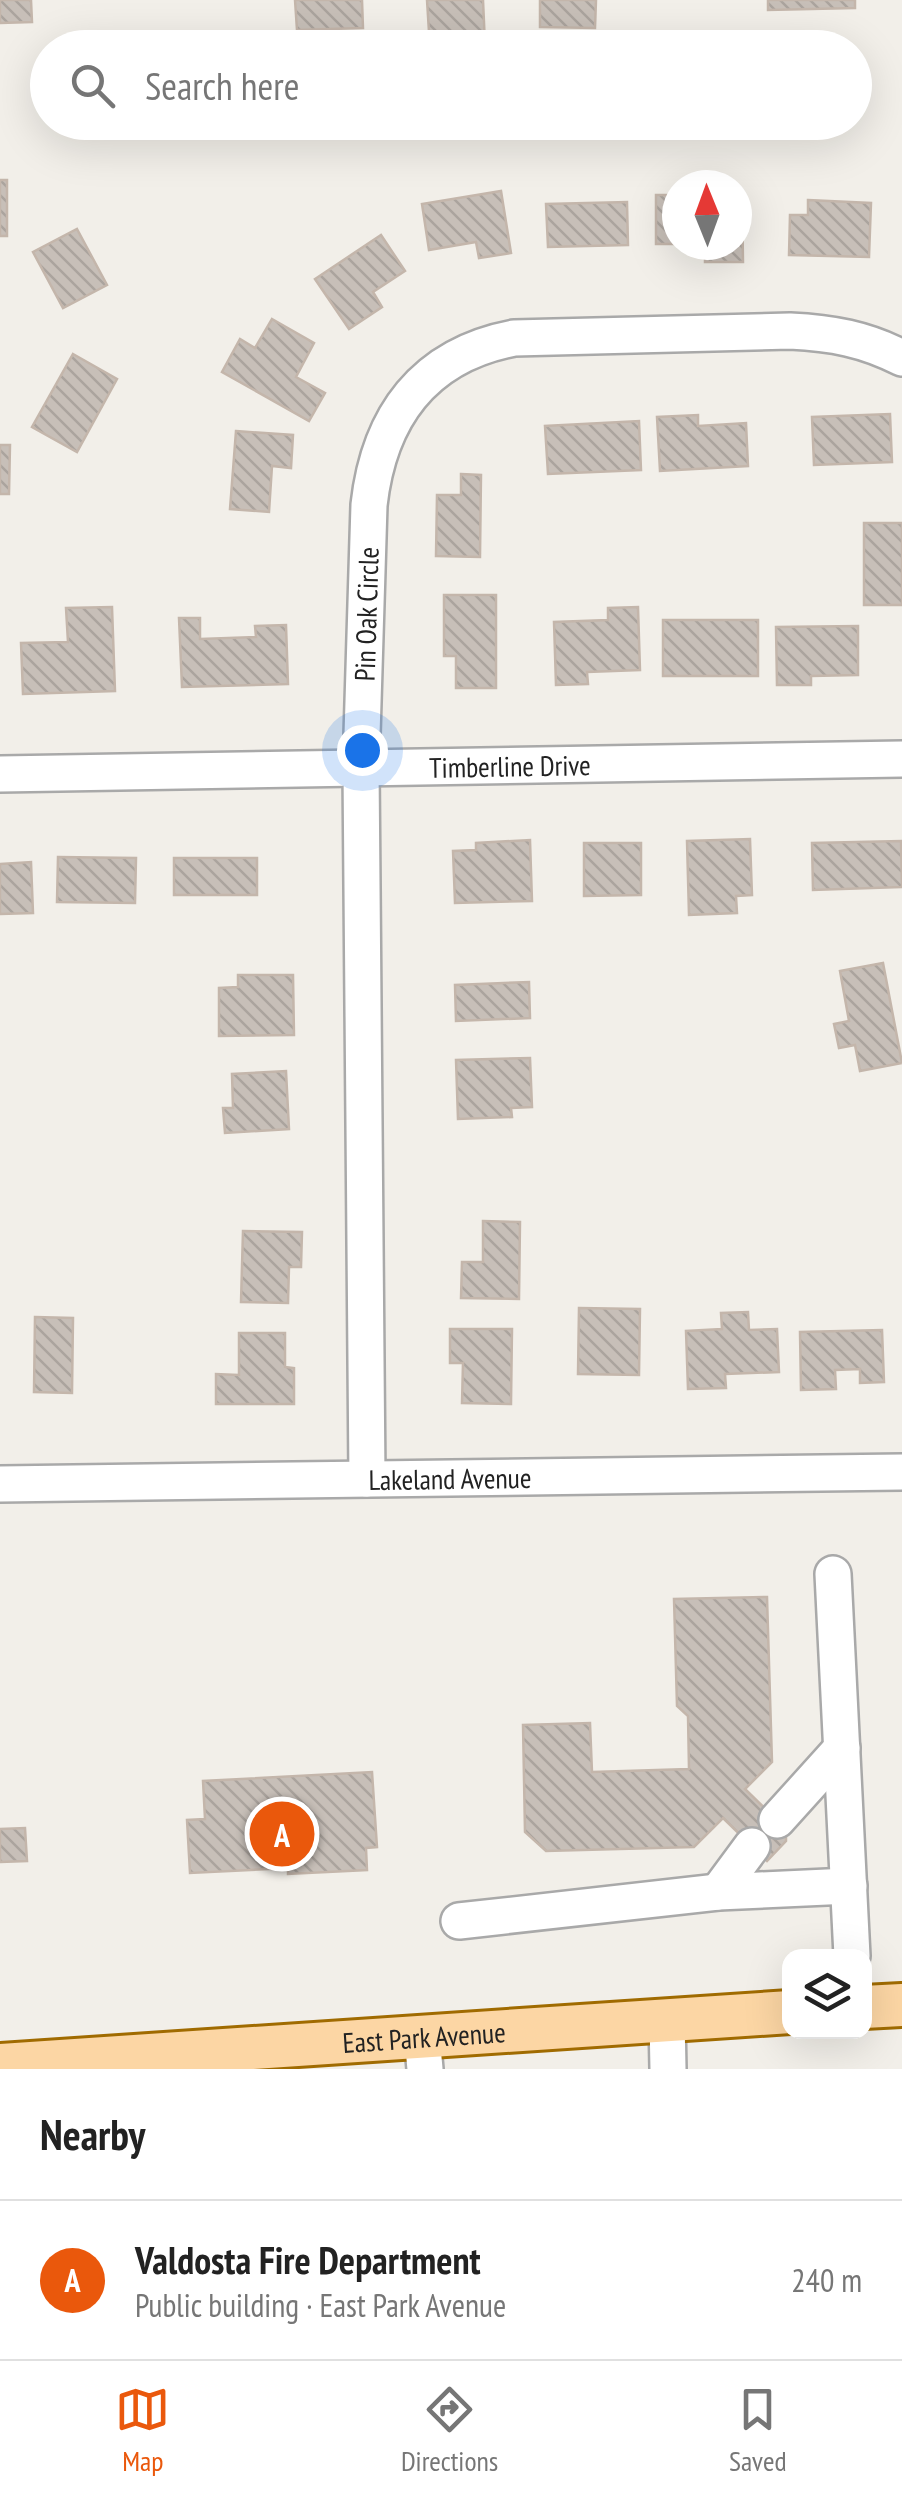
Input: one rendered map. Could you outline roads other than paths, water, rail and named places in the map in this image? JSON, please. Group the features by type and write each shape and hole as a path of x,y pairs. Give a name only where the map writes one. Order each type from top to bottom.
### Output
{"main road":[{"path":"872,2006 902,2004"},
{"name":"East Park Avenue","path":"0,2066 423,2052 667,2020 782,2013"}],"street":[{"name":"Pin Oak Circle","path":"367,1478 360,768 372,471 393,418 434,372 483,344 541,336 833,333 875,344 902,358"},
{"name":"Timberline Drive","path":"0,774 902,760"},
{"name":"Lakeland Avenue","path":"0,1484 902,1472"},
{"path":"833,1574 852,1949"},
{"path":"777,1820 842,1748"},
{"path":"718,1892 752,1846"},
{"path":"459,1921 718,1892 849,1886"},
{"path":"667,2020 668,2069"}],"place":[{"name":"Valdosta Fire Department","path":"282,1834"}]}
